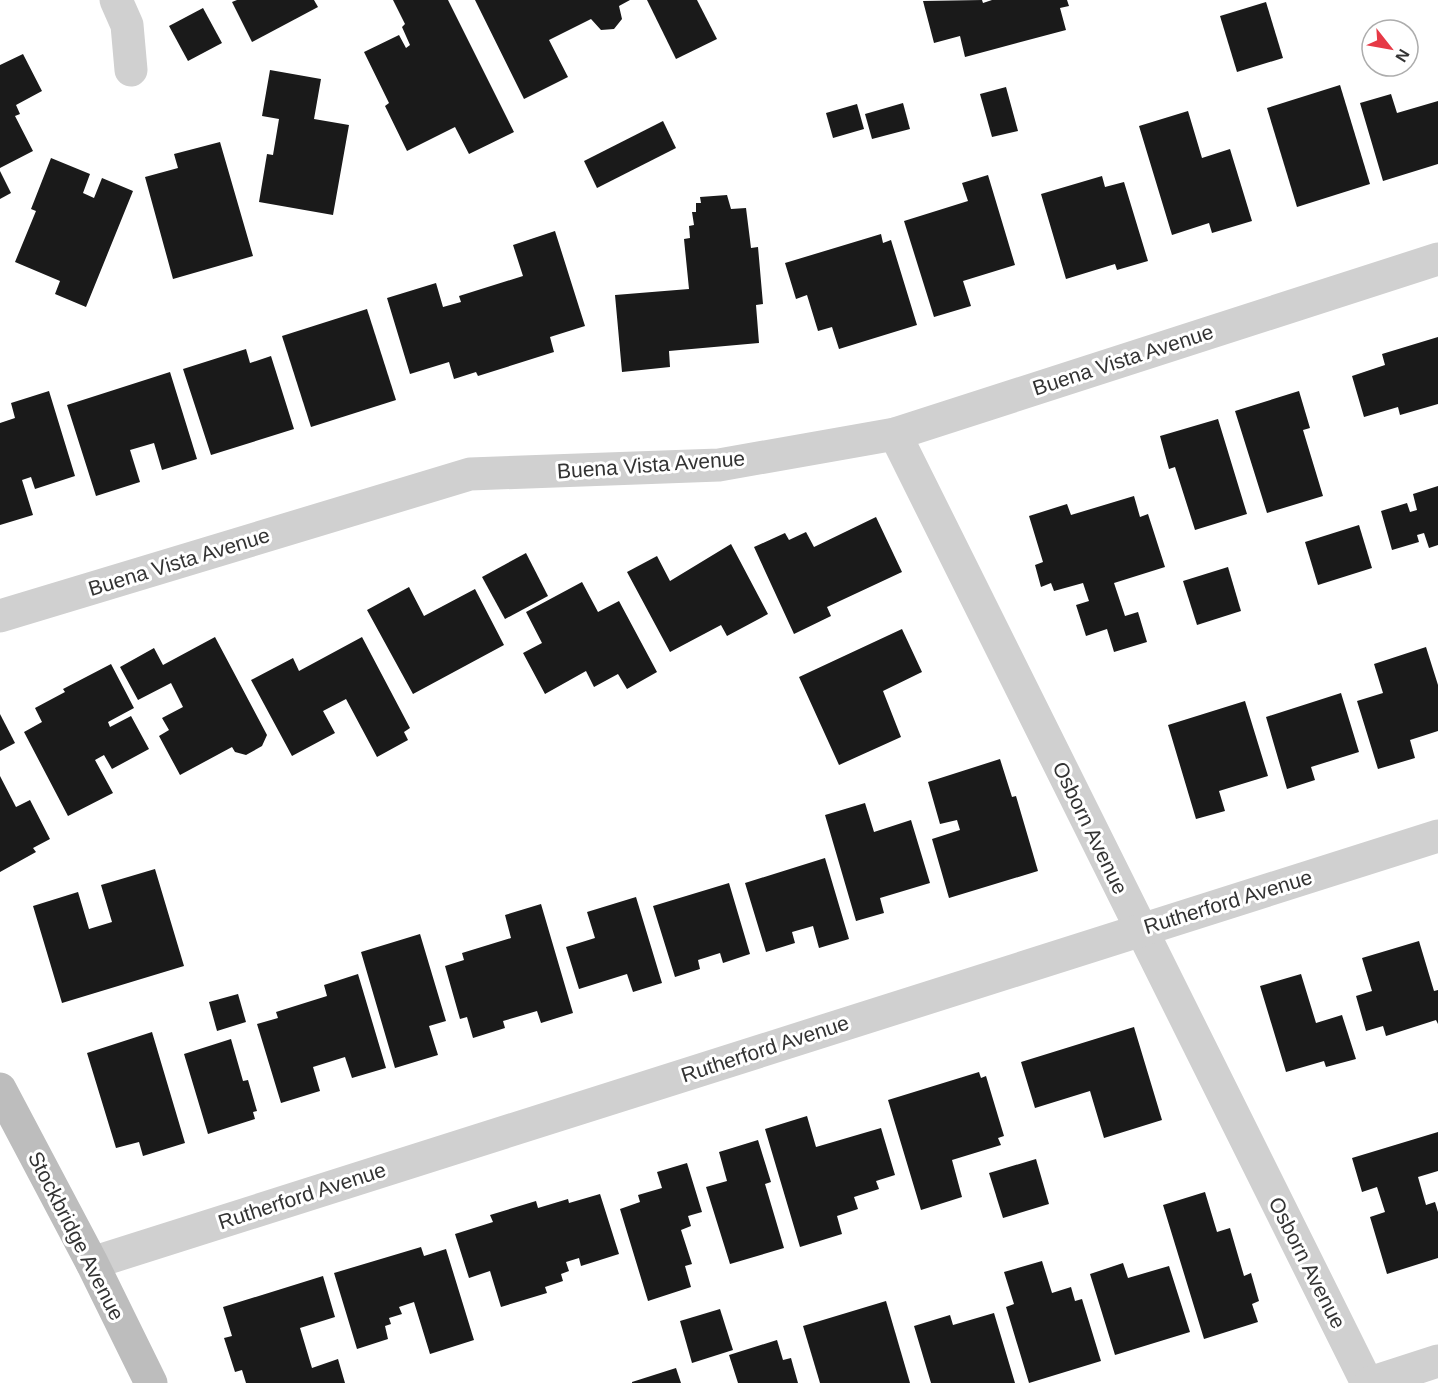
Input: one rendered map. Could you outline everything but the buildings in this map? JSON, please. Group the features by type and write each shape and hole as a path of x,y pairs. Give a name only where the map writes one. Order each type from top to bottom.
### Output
{"street":[{"path":"116,0 127,25 131,70"},
{"name":"Buena Vista Avenue","path":"0,616 470,474 719,465 895,434 1438,259"},
{"name":"Osborn Avenue","path":"895,434 1140,930 1368,1383"},
{"name":"Rutherford Avenue","path":"92,1263 1438,836"},
{"name":"Stockbridge Avenue","path":"0,1089 92,1263 151,1383"},
{"path":"1368,1383 1438,1361"}]}
